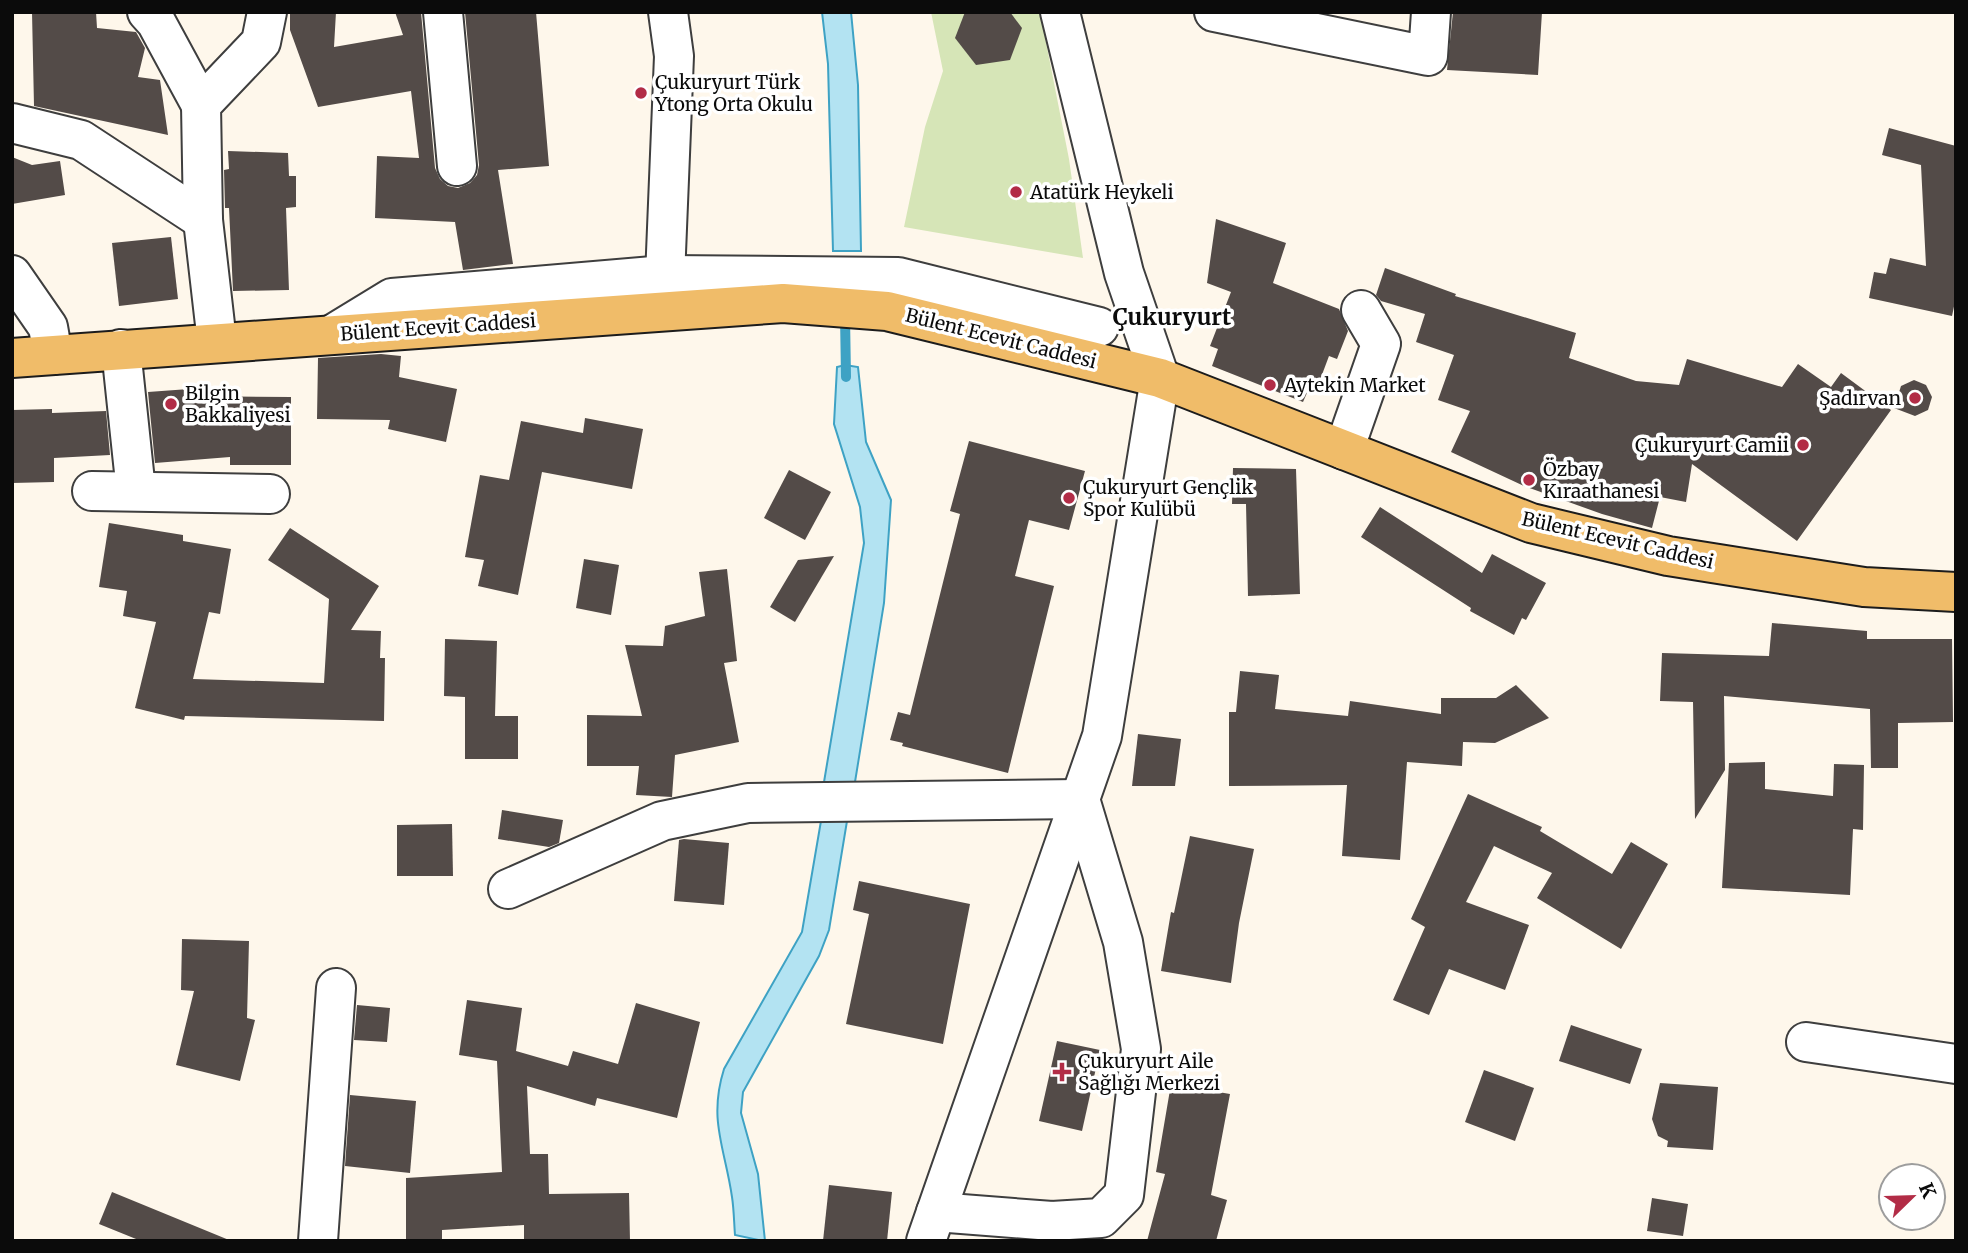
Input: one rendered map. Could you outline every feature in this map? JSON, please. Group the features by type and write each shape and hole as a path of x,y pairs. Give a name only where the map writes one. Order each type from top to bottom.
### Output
{"main road":[{"name":"Bülent Ecevit Caddesi","path":"12,358 333,334 664,293 887,311 1092,343 1160,378 1531,523 1668,556 1864,587 1956,592"}],"street":[{"path":"147,12 156,22 201,105 203,220 217,342"},
{"path":"201,105 261,43 267,12"},
{"path":"443,12 457,166"},
{"path":"668,12 674,56 664,293 845,276 898,276 1092,343 1124,274"},
{"path":"1060,12 1124,274 1160,378 1102,736 1080,799 931,1226 1101,1218 1124,1195 1141,1049 1123,943 1080,799"},
{"path":"1214,12 1428,56 1431,12"},
{"path":"12,123 81,139 203,220"},
{"path":"12,275 48,327 53,355"},
{"path":"1344,450 1381,344 1361,310"},
{"path":"121,349 136,491"},
{"path":"92,491 270,494"},
{"path":"508,889 662,821 748,803 1080,799"},
{"path":"318,1241 336,988"},
{"path":"1806,1042 1956,1064"}],"green space":[{"path":"931,12 1040,12 1069,159 1083,258 904,227 925,127 943,71"}],"water":[{"path":"822,12 851,12 858,85 861,251 833,251 828,64"},
{"path":"837,367 858,367 866,442 891,500 884,603 855,782 824,782 864,543 860,507 834,424"},
{"path":"822,815 848,815 829,930 819,956 743,1092 741,1113 758,1174 763,1241 735,1235 732,1197 719,1134 719,1087 724,1069 802,932"}],"building":[{"path":"32,12 96,12 97,28 136,32 145,48 138,77 160,80 168,135 34,106"},
{"path":"290,12 336,12 334,47 403,35 395,12 421,12 435,168 440,179 448,186 458,188 470,183 477,175 479,165 465,12 536,12 549,166 498,170 513,264 463,270 455,222 375,218 377,156 419,158 411,91 318,107 290,30"},
{"path":"965,12 1010,12 1022,28 1010,60 976,65 955,38"},
{"path":"1453,12 1542,12 1538,75 1447,70"},
{"path":"1889,128 1956,146 1956,297 1952,316 1869,298 1874,272 1886,274 1890,258 1926,266 1921,165 1882,155"},
{"path":"228,151 288,153 289,176 296,176 296,207 286,208 289,290 233,291 229,208 225,208 224,170 229,169"},
{"path":"12,157 32,165 60,161 65,195 12,204"},
{"path":"1216,219 1286,243 1273,283 1339,309 1348,331 1337,359 1329,356 1317,388 1310,386 1303,402 1212,366 1218,349 1210,346 1231,292 1207,283"},
{"path":"171,237 178,299 119,306 112,243"},
{"path":"1385,268 1456,294 1455,296 1576,333 1569,358 1636,381 1679,385 1687,359 1782,387 1798,364 1831,387 1841,373 1891,410 1797,541 1692,464 1686,502 1660,497 1652,528 1602,514 1524,486 1451,452 1470,411 1438,400 1454,355 1416,342 1425,314 1381,301 1376,295"},
{"path":"381,354 401,356 399,377 457,389 446,442 388,429 390,420 317,419 318,358"},
{"name":"Şadırvan","path":"1914,380 1926,385 1932,397 1928,410 1915,416 1894,408 1901,386"},
{"path":"189,389 190,396 291,397 291,465 230,465 230,457 155,463 148,392"},
{"path":"52,409 52,413 106,411 110,455 54,458 54,482 12,483 12,410"},
{"path":"585,418 643,429 632,489 542,472 518,595 478,586 484,560 465,557 480,475 509,480 521,421 583,433"},
{"path":"969,441 1085,471 1069,530 1029,520 1015,576 1054,586 1008,773 902,746 903,743 890,740 898,712 910,715 960,514 950,511"},
{"path":"1233,468 1296,469 1300,594 1248,596 1246,504 1232,504"},
{"path":"789,470 831,492 805,540 764,518"},
{"path":"1380,507 1482,573 1492,554 1546,583 1526,620 1522,618 1514,635 1470,611 1471,608 1361,537"},
{"path":"109,523 183,535 183,541 231,549 220,614 209,612 193,679 324,683 329,599 268,560 290,528 379,586 351,630 381,631 380,658 385,658 384,721 185,716 184,720 135,708 156,622 123,616 127,591 99,587"},
{"path":"834,556 795,622 770,607 798,560"},
{"path":"584,559 619,565 611,615 576,608"},
{"path":"727,569 737,661 724,663 739,742 675,755 672,797 636,795 639,766 587,766 587,715 642,716 625,645 663,646 665,626 705,616 699,572"},
{"path":"1772,623 1867,631 1867,639 1952,639 1953,722 1898,723 1898,768 1871,768 1870,709 1724,696 1725,770 1695,819 1693,702 1660,701 1662,653 1769,656"},
{"path":"445,639 497,641 495,716 518,716 518,759 465,759 465,697 444,696"},
{"path":"1240,671 1279,675 1275,709 1348,716 1350,701 1441,714 1441,698 1496,698 1516,685 1549,718 1495,743 1463,742 1462,766 1407,762 1400,860 1342,856 1347,785 1229,786 1229,712 1236,712"},
{"path":"1138,734 1181,739 1175,786 1132,786"},
{"path":"1765,762 1765,789 1833,796 1834,764 1864,765 1863,830 1853,829 1850,895 1722,888 1729,763"},
{"path":"1468,794 1542,827 1540,831 1612,874 1631,842 1668,864 1621,949 1537,898 1552,873 1494,846 1466,902 1529,925 1505,990 1449,969 1429,1015 1393,1000 1425,927 1411,919"},
{"path":"502,810 563,820 559,843 549,847 498,839"},
{"path":"452,824 453,876 397,876 397,825"},
{"path":"1190,836 1254,849 1239,923 1231,983 1161,971 1171,912 1174,913"},
{"path":"679,840 729,843 724,905 674,901"},
{"path":"859,881 970,904 943,1044 846,1024 869,914 853,910"},
{"path":"182,939 249,941 247,1018 255,1020 240,1081 176,1065 194,991 181,990"},
{"path":"467,1000 522,1008 516,1051 568,1066 573,1051 618,1064 636,1003 700,1022 677,1118 597,1098 595,1106 527,1086 530,1154 548,1154 549,1194 629,1193 630,1241 524,1241 524,1225 442,1230 442,1241 406,1241 406,1178 502,1172 497,1061 459,1055"},
{"path":"357,1005 390,1008 387,1042 354,1040"},
{"path":"1571,1025 1642,1049 1630,1084 1559,1061"},
{"path":"1057,1041 1100,1050 1082,1131 1039,1121"},
{"path":"1484,1070 1534,1088 1515,1141 1465,1122"},
{"path":"1660,1083 1718,1087 1713,1150 1667,1147 1668,1141 1658,1136 1652,1119"},
{"path":"1171,1084 1230,1094 1211,1195 1227,1200 1216,1241 1147,1241 1165,1174 1156,1172"},
{"path":"350,1095 416,1101 410,1173 345,1166"},
{"path":"829,1185 892,1192 887,1241 823,1241"},
{"path":"112,1192 229,1241 141,1241 99,1224"},
{"path":"1652,1198 1688,1204 1683,1236 1647,1231"}],"waterway":[{"path":"845,316 846,377"}],"place":[{"name":"Çukuryurt Türk Ytong Orta Okulu","path":"641,93"},
{"name":"Atatürk Heykeli","path":"1016,192"},
{"name":"Aytekin Market","path":"1270,385"},
{"name":"Şadırvan","path":"1915,398"},
{"name":"Bilgin Bakkaliyesi","path":"171,404"},
{"name":"Çukuryurt Camii","path":"1803,445"},
{"name":"Özbay Kıraathanesi","path":"1529,480"},
{"name":"Çukuryurt Gençlik Spor Kulübü","path":"1069,498"},
{"name":"Çukuryurt Aile Sağlığı Merkezi","path":"1062,1072"}],"district":[{"name":"Çukuryurt","path":"1172,317"}]}
